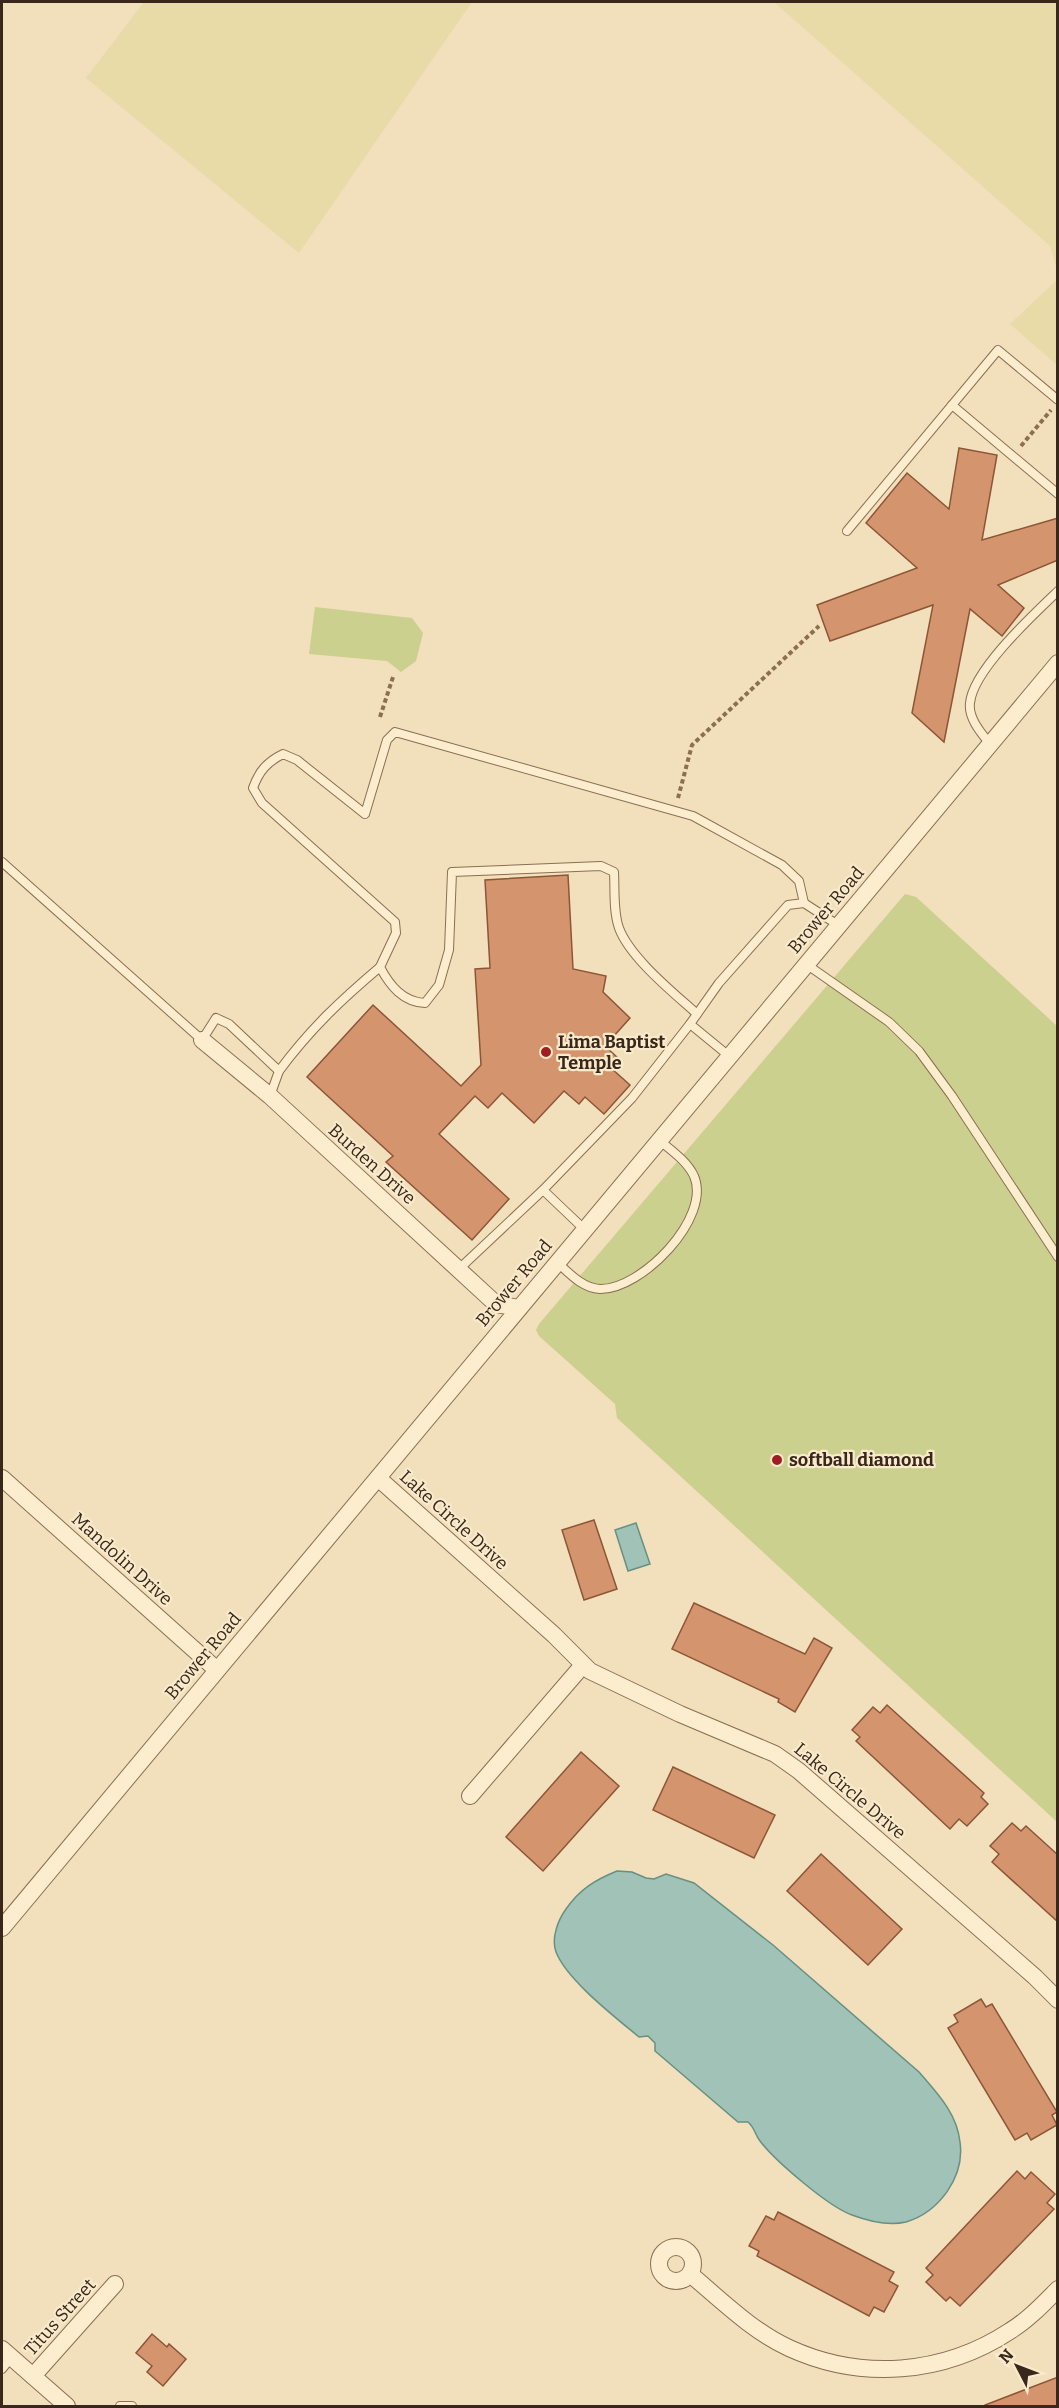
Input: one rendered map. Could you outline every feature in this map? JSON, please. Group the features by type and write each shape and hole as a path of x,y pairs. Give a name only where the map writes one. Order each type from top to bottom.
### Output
{"street":[{"name":"Brower Road","path":"2,1928 1058,663"},
{"name":"Burden Drive","path":"202,1040 270,1096 496,1304 519,1308"},
{"name":"Mandolin Drive","path":"2,1478 217,1670"},
{"name":"Lake Circle Drive","path":"378,1478 555,1635 583,1665 680,1714 775,1754 791,1765 1035,1977 1058,2000"},
{"path":"470,1796 583,1665"},
{"path":"690,2274 758,2330 788,2348 854,2368 877,2369 927,2367 988,2344 1012,2331 1058,2289"},
{"name":"Titus Street","path":"33,2376 115,2284"},
{"path":"5,2359 33,2376 61,2405"}],"lane":[{"path":"847,531 998,350 1058,402"},
{"path":"952,405 1058,494"},
{"path":"990,744 972,718 969,704 974,689 1002,649 1058,591"},
{"path":"270,1096 279,1071 299,1044 334,1006 380,967 396,933 395,922 262,803 253,788 258,773 272,760 283,754 297,760 365,814 387,740 395,732 693,816 782,865 799,881 804,903"},
{"path":"2,862 202,1040 216,1018 229,1024 279,1071"},
{"path":"380,967 390,986 413,1003 425,1003 439,985 449,950 452,872 601,866 614,872 619,927 630,947 659,980 697,1014"},
{"path":"459,1269 543,1190 632,1098 719,983 788,905 804,903 838,926"},
{"path":"806,964 889,1022 919,1051 952,1096 1058,1257"},
{"path":"690,1024 729,1056"},
{"path":"557,1262 590,1287 609,1288 640,1275 674,1243 694,1205 696,1185 686,1164 659,1140"},
{"path":"543,1190 584,1229"},
{"path":"120,2406 132,2406"}],"path":[{"path":"1013,456 1058,402"},
{"path":"675,811 692,745 819,626"},
{"path":"380,717 393,677"}],"shaded area":[{"path":"144,2 472,2 299,253 86,78"},
{"path":"774,2 1057,2 1057,270 1050,246"},
{"path":"1057,280 1057,365 1010,324"}],"green space":[{"path":"315,607 412,618 423,633 416,661 401,672 387,661 309,654"},
{"path":"905,894 916,897 1057,1026 1057,1822 617,1418 615,1404 539,1336 536,1330"}],"water":[{"path":"636,1523 650,1564 628,1571 615,1530"},
{"path":"617,1871 632,1872 654,1879 666,1874 694,1883 773,1945 919,2072 950,2113 960,2142 958,2168 954,2180 939,2202 918,2217 899,2223 872,2221 852,2215 830,2203 777,2160 760,2141 748,2122 738,2122 655,2051 655,2043 648,2036 639,2037 581,1986 556,1952 554,1941 556,1929 563,1913 582,1891"}],"building":[{"path":"959,448 997,455 982,540 1058,518 1058,560 998,585 1024,608 1002,636 970,609 944,742 912,713 933,605 830,641 817,605 917,568 866,523 907,473 949,509"},
{"name":"Lima Baptist Temple","path":"568,875 573,969 606,976 603,992 630,1018 605,1046 619,1059 611,1068 630,1085 604,1114 585,1097 579,1104 564,1091 534,1123 502,1093 488,1108 475,1096 439,1134 509,1199 472,1240 386,1162 393,1156 307,1077 373,1005 461,1086 481,1065 475,969 490,968 485,880"},
{"path":"594,1520 617,1589 584,1600 562,1530"},
{"path":"694,1603 805,1654 814,1638 832,1648 795,1712 778,1702 779,1699 672,1649"},
{"path":"887,1705 984,1793 981,1797 988,1804 967,1826 959,1819 950,1829 856,1741 860,1737 852,1730 873,1707 880,1713"},
{"path":"581,1752 619,1786 543,1871 506,1837"},
{"path":"673,1767 775,1815 754,1858 653,1810"},
{"path":"1012,1823 1021,1831 1026,1826 1058,1855 1058,1922 992,1862 999,1854 990,1846"},
{"path":"821,1854 902,1929 868,1965 787,1891"},
{"path":"981,1999 986,2007 992,2004 1057,2112 1052,2115 1057,2125 1031,2140 1027,2133 1015,2140 948,2028 958,2022 954,2015"},
{"path":"1017,2171 1025,2179 1031,2172 1055,2194 1047,2203 1054,2209 960,2306 950,2297 946,2301 926,2282 933,2275 926,2268"},
{"path":"778,2212 894,2272 889,2281 898,2286 884,2312 874,2307 869,2316 757,2256 759,2251 749,2246 766,2216 774,2220"},
{"path":"152,2334 167,2347 169,2344 186,2359 163,2386 147,2372 152,2366 136,2353"},
{"path":"1058,2377 1058,2406 985,2406 985,2405"}],"place":[{"name":"Lima Baptist Temple","path":"546,1052"},
{"name":"softball diamond","path":"777,1460"}]}
